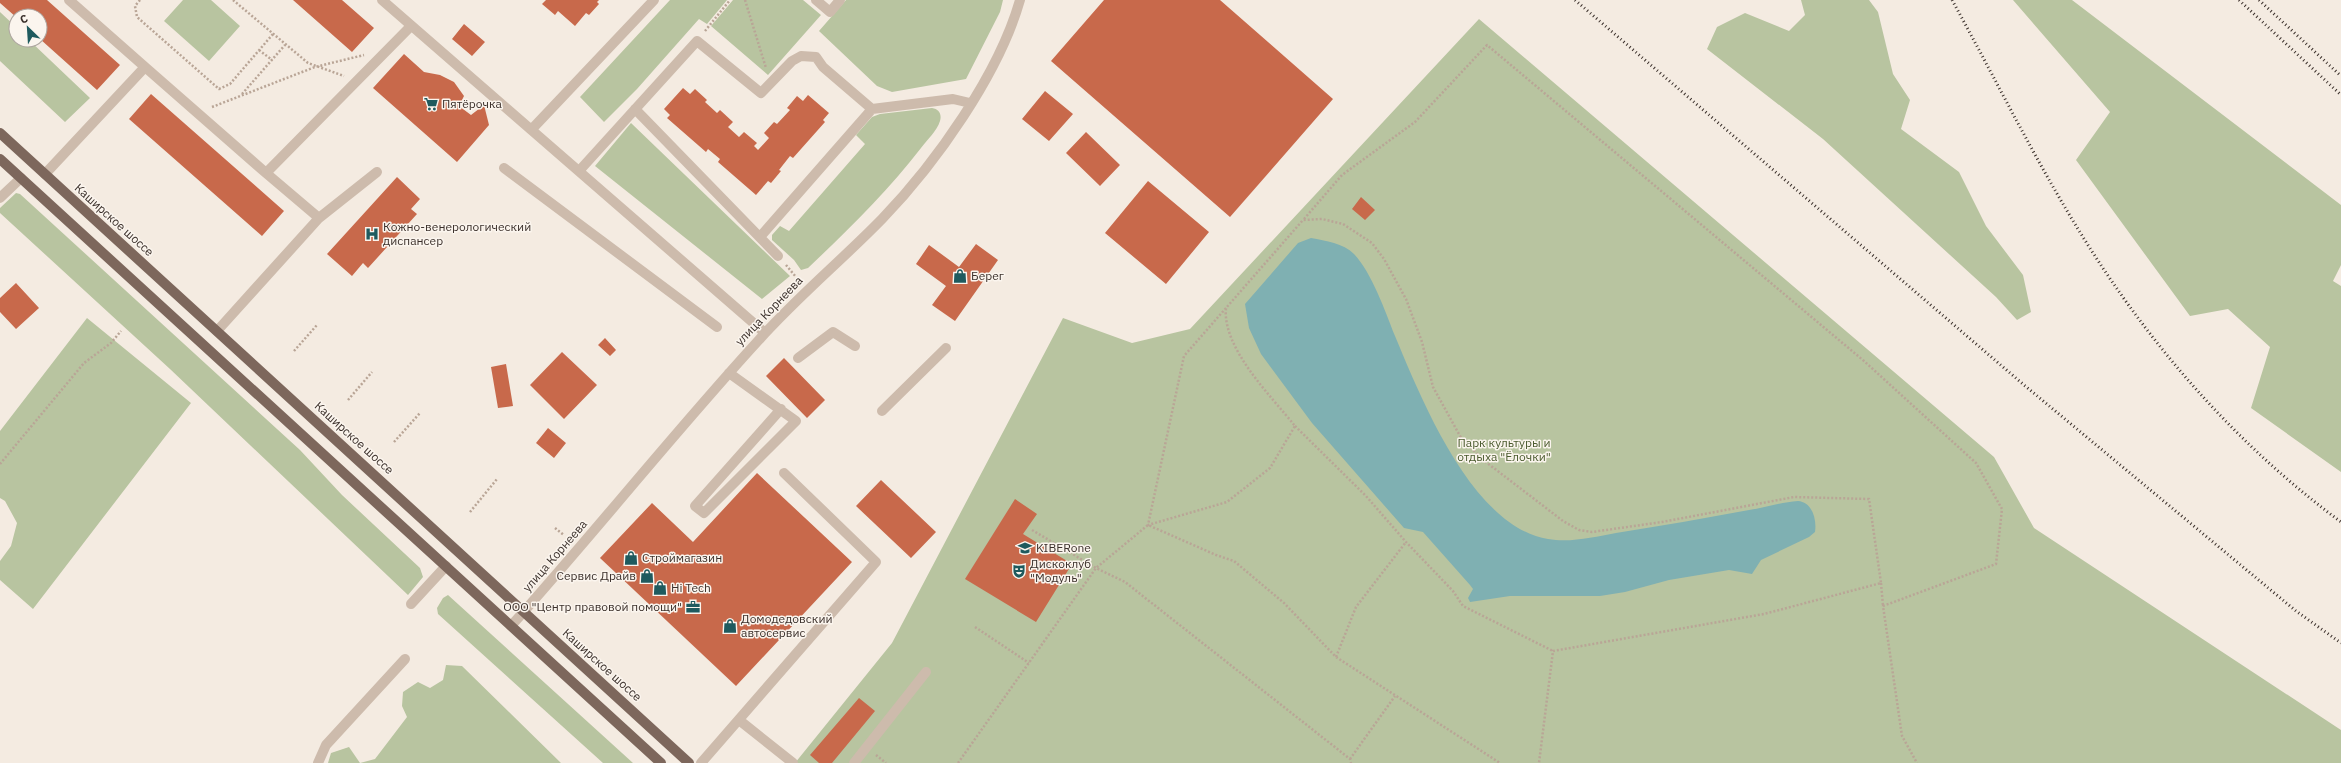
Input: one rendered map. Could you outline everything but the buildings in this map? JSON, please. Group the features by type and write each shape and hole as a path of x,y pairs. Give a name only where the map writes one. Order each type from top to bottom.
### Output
{"main road":[{"name":"Каширское шоссе","path":"0,133 689,763"},
{"path":"0,159 661,763"}],"street":[{"path":"69,0 319,218"},
{"path":"382,0 765,332"},
{"path":"532,129 654,0"},
{"path":"816,0 830,12 840,0"},
{"name":"улица Корнеева","path":"511,626 765,332 894,206 919,176 970,103 1004,44 1020,0"},
{"path":"266,173 411,26"},
{"path":"579,171 697,41 761,93 792,61 801,56 816,57 823,67 872,109"},
{"path":"45,174 145,67"},
{"path":"760,237 872,109 953,98 970,103"},
{"path":"635,110 778,256"},
{"path":"504,168 717,327"},
{"path":"217,331 319,218 377,172"},
{"path":"0,198 21,178"},
{"path":"798,358 833,332 855,346"},
{"path":"882,411 946,348"},
{"path":"729,373 781,409 796,421 704,513 695,506 781,409"},
{"path":"701,763 876,562 784,473"},
{"path":"411,604 446,566"},
{"path":"318,763 326,745 405,659"},
{"path":"854,763 926,672"},
{"path":"739,720 793,763"}],"path":[{"path":"140,0 135,10 140,20 219,88 230,84 273,34"},
{"path":"233,0 285,45 315,67 358,80"},
{"path":"697,41 730,0"},
{"path":"745,0 770,83"},
{"path":"1148,525 1184,356 1342,175 1415,122 1488,44 1864,361 1976,464 2002,509 1996,564 1883,606"},
{"path":"242,95 285,45"},
{"path":"259,50 272,60"},
{"path":"202,116 214,106 315,67 367,54"},
{"path":"1303,220 1322,219 1343,224 1372,243 1384,259 1406,299 1422,342 1433,387 1460,436 1482,459 1563,521 1579,530 1592,532 1662,522 1794,497 1869,499 1902,736 1917,763"},
{"path":"1226,308 1226,325 1235,347 1295,426 1366,496 1406,542 1453,591 1463,606 1553,651 1764,614 1881,583"},
{"path":"294,351 317,325"},
{"path":"0,464 84,363 111,343 121,331"},
{"path":"348,400 372,372"},
{"path":"394,442 420,413"},
{"path":"958,763 1096,568 1148,525 1227,502 1270,468 1295,426"},
{"path":"470,512 497,479"},
{"path":"1148,525 1216,555 1234,561 1284,603 1336,657 1500,763"},
{"path":"555,528 564,535"},
{"path":"1032,530 1096,568 1125,582 1350,759 1351,763"},
{"path":"1336,657 1356,607 1406,542"},
{"path":"975,627 1029,663"},
{"path":"1539,763 1553,651"},
{"path":"1350,759 1395,696"}],"green space":[{"path":"183,0 211,0 240,26 209,61 164,21"},
{"path":"670,0 727,0 707,24 699,19 637,89 604,122 580,97"},
{"path":"733,0 803,0 821,15 768,75 711,26"},
{"path":"846,0 1003,0 1000,12 966,79 892,92 877,86 819,31"},
{"path":"1801,0 1869,0 1878,12 1893,74 1910,100 1901,129 1959,172 1986,226 2023,275 2031,312 2017,320 1996,297 1823,139 1707,49 1717,27 1745,13 1789,31 1805,15"},
{"path":"2013,0 2072,0 2341,205 2341,265 2333,281 2341,286 2341,472 2251,408 2270,347 2228,309 2190,316 2076,160 2110,112"},
{"path":"0,12 8,20 8,48 37,48 90,98 65,122 0,61"},
{"name":"Парк культуры и отдыха \"Ёлочки\"","path":"1479,19 1994,457 2034,528 2341,730 2341,763 795,763 892,643 1063,318 1132,343 1190,329"},
{"path":"932,108 938,111 941,116 939,125 932,135 895,180 867,210 808,268 801,270 794,260 772,240 772,235 780,226 789,231 865,144 856,135 872,117 880,114"},
{"path":"631,123 790,276 762,299 595,166"},
{"path":"16,193 20,194 300,450 342,495 420,568 423,577 408,595 170,369 0,213 0,208"},
{"path":"87,318 191,403 33,609 0,580 0,561 11,546 17,523 5,501 0,498 0,431"},
{"path":"448,595 633,763 603,763 438,614 437,608 443,598"},
{"path":"446,665 462,666 561,763 360,763 375,759 407,717 402,706 403,692 418,682 430,688 443,680"},
{"path":"349,747 360,763 328,763 331,753"}],"water":[{"path":"1311,238 1345,247 1350,250 1361,262 1378,293 1419,392 1453,456 1473,486 1496,511 1521,529 1548,539 1573,540 1798,501 1807,504 1810,508 1814,517 1815,532 1809,537 1761,560 1752,574 1729,570 1669,580 1625,592 1600,596 1510,596 1470,602 1468,598 1473,589 1470,585 1423,532 1404,528 1312,423 1261,354 1249,328 1245,304 1298,243"}],"railway":[{"path":"1575,0 2024,385 2296,611 2341,643"},
{"path":"1952,0 2061,201 2105,271 2133,311 2163,351 2229,424 2264,459 2341,522"},
{"path":"2239,0 2341,95"},
{"path":"2259,0 2341,76"}],"place":[{"name":"Пятёрочка","path":"431,104"},
{"name":"Кожно-венерологический диспансер","path":"372,234"},
{"name":"Берег","path":"960,276"},
{"name":"KIBERone","path":"1025,548"},
{"name":"Строймагазин","path":"631,558"},
{"name":"Дискоклуб \"Модуль\"","path":"1019,571"},
{"name":"Сервис Драйв","path":"647,576"},
{"name":"Hi Tech","path":"660,588"},
{"name":"ООО \"Центр правовой помощи\"","path":"693,607"},
{"name":"Домодедовский автосервис","path":"730,626"}]}
